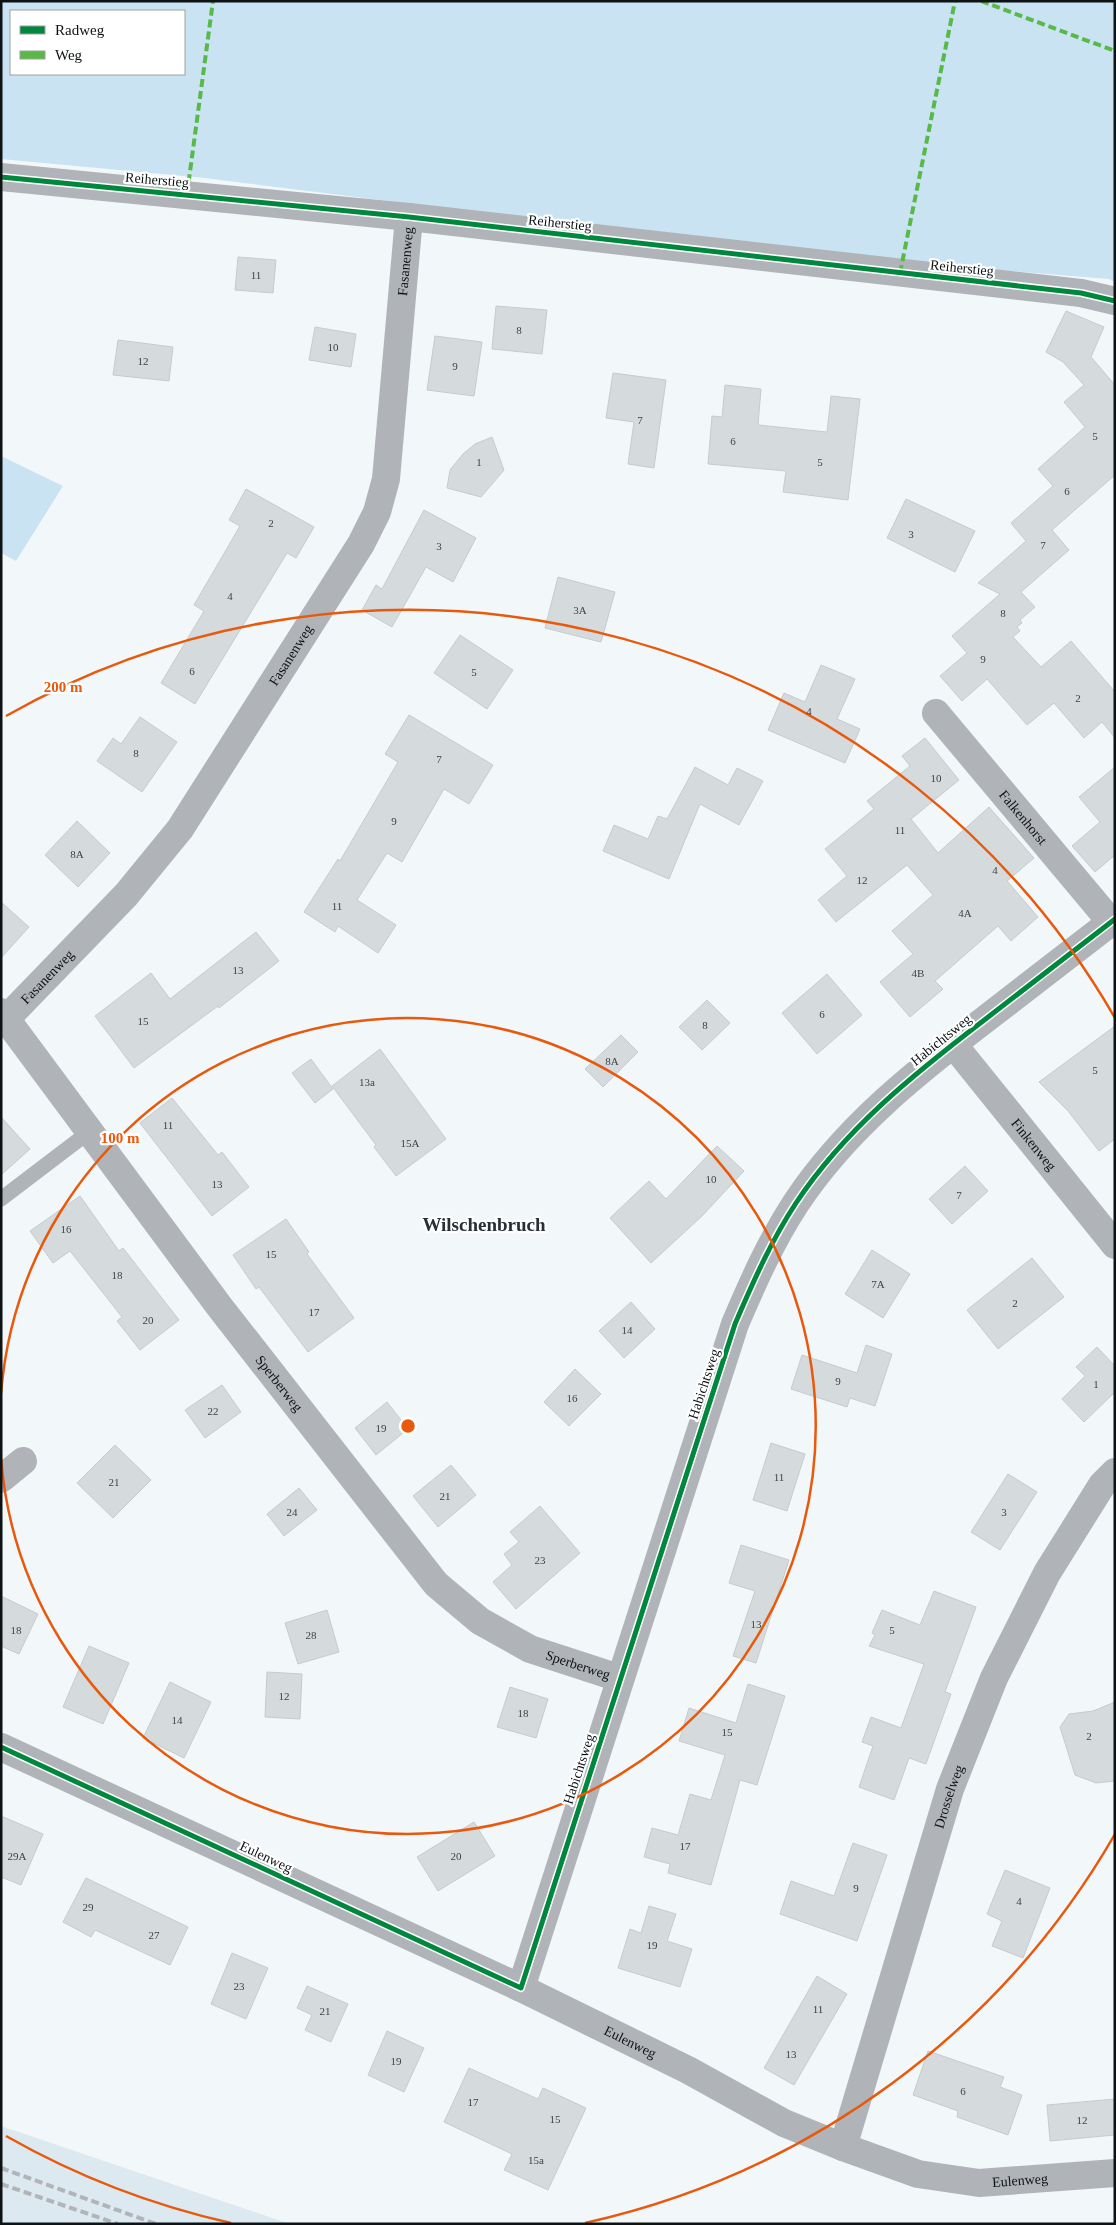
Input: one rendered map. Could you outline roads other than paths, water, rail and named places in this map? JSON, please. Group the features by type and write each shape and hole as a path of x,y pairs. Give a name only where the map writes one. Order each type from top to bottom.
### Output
{"street":[{"name":"Reiherstieg","path":"1,177 408,217 1081,293 1115,301"},
{"name":"Fasanenweg","path":"4,1016 126,895 180,829 361,544 377,512 386,479 408,217"},
{"name":"Falkenhorst","path":"936,713 1113,921"},
{"name":"Habichtsweg","path":"521,1988 619,1678 735,1324 764,1256 797,1202 841,1146 886,1099 953,1044 1113,921"},
{"name":"Sperberweg","path":"4,1016 219,1306 436,1584 480,1621 530,1649 619,1678"},
{"name":"Finkenweg","path":"953,1044 1115,1244"},
{"path":"1,1479 24,1461"},
{"name":"Drosselweg","path":"843,2148 950,1789 994,1678 1047,1573 1102,1485 1115,1472"},
{"name":"Eulenweg","path":"1,1748 521,1988 688,2070 784,2123 843,2148 918,2174 979,2183 1115,2173"}],"lane":[{"path":"1,1199 90,1132"}],"railway":[{"path":"1,2168 156,2224"},
{"path":"1,2184 118,2224"}],"district":[{"name":"Wilschenbruch","path":"484,1224"}]}
